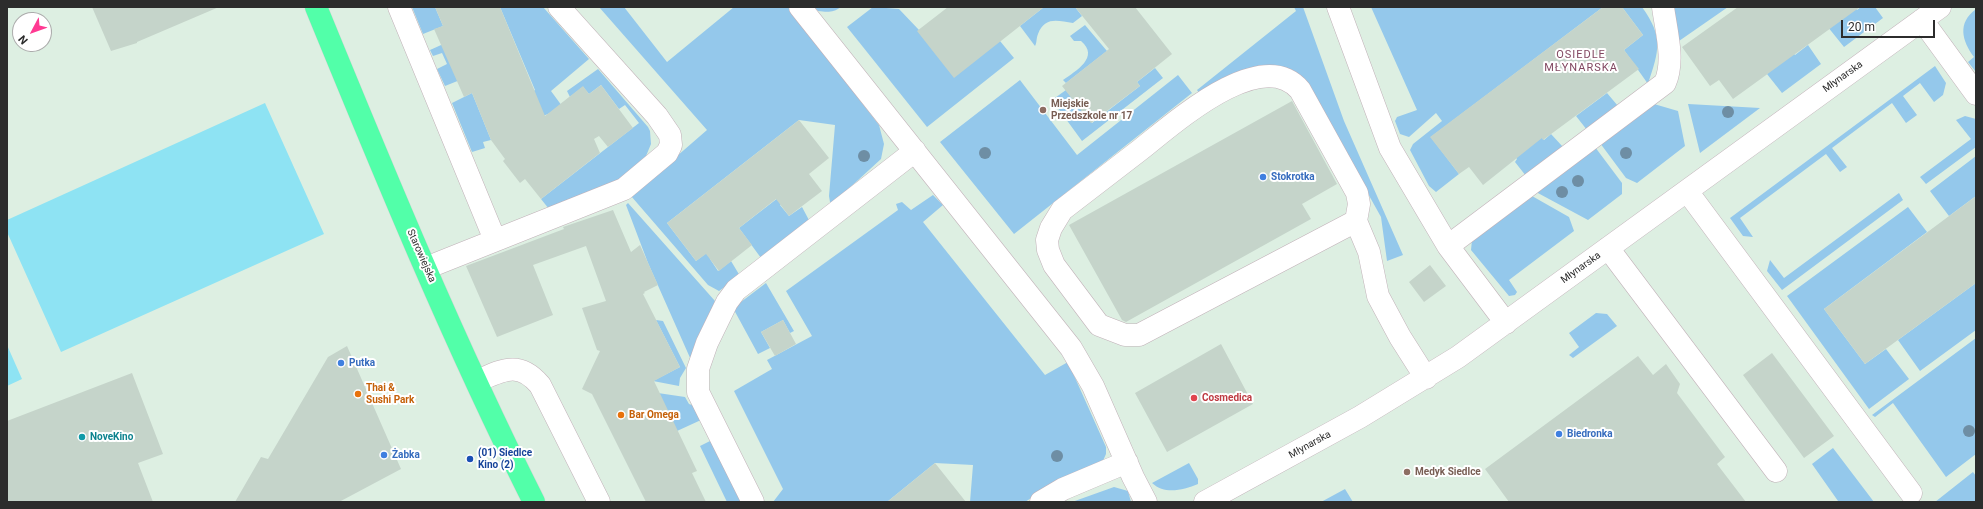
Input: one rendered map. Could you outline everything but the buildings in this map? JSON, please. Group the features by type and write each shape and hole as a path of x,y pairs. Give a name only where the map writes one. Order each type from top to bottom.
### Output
{"main road":[{"name":"Starowiejska","path":"316,7 385,176 477,382 534,502"}],"street":[{"path":"399,7 495,240"},
{"path":"426,268 624,189 667,153 671,144 670,135 657,116 559,7"},
{"path":"800,7 1071,348 1093,386 1146,502"},
{"path":"1338,7 1390,148 1448,246 1506,323"},
{"path":"1448,246 1665,84 1668,77 1669,64 1663,7"},
{"name":"Młynarska","path":"1205,502 1360,418 1458,357 1940,7"},
{"path":"1922,20 1976,94"},
{"path":"1356,220 1139,335 1125,335 1099,325 1054,265 1048,250 1047,240 1051,228 1062,210 1197,106 1225,89 1244,81 1263,76 1286,79 1295,84 1300,90 1357,193 1359,204 1356,220 1369,252 1378,296 1400,337 1426,378"},
{"path":"753,502 698,392 698,369 707,343 727,302 736,290 915,150"},
{"path":"1687,191 1911,493"},
{"path":"1608,248 1776,471"},
{"path":"477,382 503,370 516,369 526,372 533,377 540,385 599,502"},
{"path":"1041,502 1063,489 1127,462"}],"shaded area":[{"path":"412,7 435,7 443,26 423,34"},
{"path":"500,7 543,7 589,59 551,91 562,106 553,112 543,116 531,93 535,90"},
{"path":"599,7 624,7 667,62 734,7 788,7 879,125 884,144 881,159 832,204 829,196 835,125 799,120 667,223 696,261 717,245 721,251 710,259 718,271 731,261 740,276 719,291 708,285 631,196 707,130"},
{"path":"814,7 841,7 827,12 818,11"},
{"path":"873,7 899,9 919,30 1000,41 1014,58 927,127 847,27"},
{"path":"1044,7 1075,7 1082,16 1073,23 1052,21 1044,24 1038,34 1035,46 1020,26"},
{"path":"1294,7 1303,7 1344,121 1403,255 1387,261 1381,217 1309,88 1298,76 1199,93 1197,90 1296,11"},
{"path":"1371,7 1603,7 1431,137 1459,174 1436,192 1429,186 1410,150 1413,144 1442,121 1436,113 1409,137 1400,134 1395,121 1397,117 1417,110"},
{"path":"1622,7 1642,7 1654,27 1657,53 1648,84 1624,50 1643,35"},
{"path":"1672,7 1728,7 1679,41"},
{"path":"1855,7 1857,10 1861,7 1875,7 1883,18 1844,47 1815,11"},
{"path":"1976,9 1976,72 1968,62 1974,57 1967,45 1963,32 1966,20"},
{"path":"1085,25 1107,51 1066,83 1063,80 1079,68 1087,58 1088,53 1086,47 1081,41 1074,41 1070,36"},
{"path":"450,41 465,78 445,86 437,69 447,64 442,53 433,56 430,50"},
{"path":"1785,43 1795,55 1808,45 1821,64 1782,93 1767,74"},
{"path":"1935,66 1946,83 1943,95 1934,102 1920,83 1903,96 1917,115 1906,123 1892,103 1832,148 1847,167 1840,172 1826,154 1740,218 1753,237 1743,236 1730,218"},
{"path":"1155,68 1163,78 1082,141 1052,100 1066,90 1092,123 1140,86 1137,82"},
{"path":"598,69 648,127 650,131 651,144 646,156 620,179 549,209 541,199 639,123 625,105 619,109 601,85 589,94 583,87 570,97 567,91"},
{"path":"1178,75 1192,93 1014,234 940,142 1020,80 1077,155"},
{"path":"472,93 491,140 483,142 485,148 472,152 452,103"},
{"path":"1607,93 1618,106 1587,130 1576,116"},
{"path":"265,103 324,234 61,352 7,232 7,220"},
{"path":"1654,104 1678,111 1685,146 1637,183 1626,178 1600,143"},
{"path":"1688,104 1760,108 1700,153"},
{"path":"1965,116 1976,119 1976,147 1926,184 1920,177 1971,139 1956,120"},
{"path":"1536,130 1544,140 1551,134 1563,147 1526,176 1515,162 1517,159 1503,141"},
{"path":"1595,147 1622,183 1622,194 1588,220 1536,192"},
{"path":"1976,156 1976,196 1949,216 1930,191"},
{"path":"787,191 791,196 780,205 789,216 802,207 810,222 761,258 739,228"},
{"path":"1899,193 1903,200 1782,290 1767,271 1770,260 1784,278"},
{"path":"933,195 943,205 923,222 1045,375 1068,362 1106,447 1106,454 1102,463 1042,491 1025,502 970,502 973,465 935,463 887,502 773,502 783,489 734,391 772,369 767,360 812,336 786,291 898,210 896,204 902,202 911,210"},
{"path":"1532,196 1569,217 1574,231 1509,280 1517,292 1515,295 1509,296 1471,250 1472,240"},
{"path":"628,203 715,301 691,360 648,263 626,205"},
{"path":"1908,207 1927,232 1824,309 1865,364 1886,349 1909,379 1869,409 1787,296"},
{"path":"766,283 794,331 790,333 783,320 761,332 770,348 758,354 733,308"},
{"path":"1976,283 1976,330 1920,371 1898,340"},
{"path":"1596,313 1607,314 1617,326 1573,358 1569,355 1579,347 1569,333"},
{"path":"656,320 663,321 686,368 680,378 679,386 653,381 680,367"},
{"path":"1976,338 1976,454 1946,477 1893,403 1875,417 1872,415"},
{"path":"7,345 22,379 7,386"},
{"path":"651,392 685,397 689,404 695,406 701,420 677,431"},
{"path":"712,440 742,502 727,502 700,446"},
{"path":"1833,448 1874,502 1836,502 1838,501 1812,464"},
{"path":"1189,463 1198,479 1198,484 1186,488 1168,490 1157,487 1152,483"},
{"path":"1973,472 1976,476 1976,502 1935,502"},
{"path":"1114,487 1128,491 1131,502 1072,502"},
{"path":"1345,489 1353,502 1321,502"}],"place":[{"name":"Miejskie Przedszkole nr 17","path":"1043,110"},
{"name":"Stokrotka","path":"1263,177"},
{"name":"Putka","path":"341,363"},
{"name":"Thai & Sushi Park","path":"358,394"},
{"name":"Cosmedica","path":"1194,398"},
{"name":"Bar Omega","path":"621,415"},
{"name":"Biedronka","path":"1559,434"},
{"name":"NoveKino","path":"82,437"},
{"name":"Żabka","path":"384,455"},
{"name":"(01) Siedlce Kino (2)","path":"470,459"},
{"name":"Medyk Siedlce","path":"1407,472"}],"district":[{"name":"OSIEDLE MŁYNARSKA","path":"1581,61"}]}
